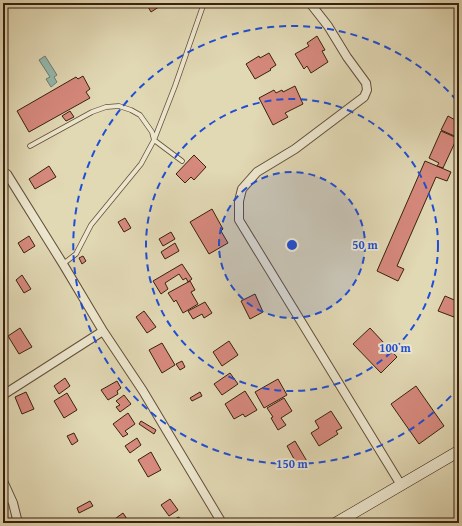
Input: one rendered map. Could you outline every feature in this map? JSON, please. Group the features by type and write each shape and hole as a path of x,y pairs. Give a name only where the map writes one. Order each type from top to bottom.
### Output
{"main road":[{"path":"336,523 459,451"}],"street":[{"path":"310,3 328,26 347,57 366,83 367,90 364,97 295,149 257,172 242,189 239,201 240,220 401,485"},
{"path":"3,176 7,174 103,331 143,391 222,523"},
{"path":"3,395 103,331"},
{"path":"3,481 13,503 18,523"}],"lane":[{"path":"63,264 76,254 91,225 141,164 154,140 175,86 204,3"},
{"path":"30,146 92,112 106,107 119,106 140,115 152,132 154,140 182,161"}],"water":[{"path":"45,56 57,75 54,77 57,82 51,87 46,79 50,77 39,60"}],"building":[{"path":"150,3 165,3 151,12 147,5"},
{"path":"317,36 325,50 322,51 328,62 311,73 307,66 304,69 295,54 309,46 307,43"},
{"path":"269,53 276,65 270,69 271,70 255,79 246,64 259,56 260,58"},
{"path":"83,76 90,89 86,92 90,98 29,132 17,111 76,77 78,79"},
{"path":"295,86 303,104 285,113 288,117 273,125 259,98 274,90 276,93 282,90 283,92"},
{"path":"70,111 74,117 66,121 62,116"},
{"path":"448,116 459,122 459,138 441,130"},
{"path":"441,131 457,138 443,168 437,166 439,163 429,158"},
{"path":"194,155 206,167 194,180 191,177 185,183 176,174"},
{"path":"425,161 451,172 447,181 436,177 397,266 404,269 398,281 377,271"},
{"path":"49,166 56,177 35,189 29,179"},
{"path":"212,209 223,229 221,231 228,243 209,254 190,222"},
{"path":"125,218 131,228 124,232 118,222"},
{"path":"171,232 175,239 163,246 159,239"},
{"path":"29,236 35,246 24,253 18,243"},
{"path":"175,243 179,251 165,259 161,252"},
{"path":"83,256 86,261 82,264 79,258"},
{"path":"182,264 192,279 188,282 186,278 183,280 179,274 165,283 168,289 161,294 153,281"},
{"path":"22,275 31,289 24,293 16,280"},
{"path":"190,281 195,290 191,292 198,304 183,313 176,300 174,302 168,293"},
{"path":"255,294 263,312 250,319 241,301"},
{"path":"445,296 459,302 459,306 454,317 438,311"},
{"path":"205,302 212,313 204,318 202,314 193,319 188,311"},
{"path":"144,311 156,327 147,333 136,317"},
{"path":"20,328 32,347 19,354 8,336"},
{"path":"370,328 397,357 381,373 353,344"},
{"path":"229,341 238,355 222,366 213,352"},
{"path":"162,343 175,365 162,373 149,350"},
{"path":"182,361 185,367 180,370 176,364"},
{"path":"230,373 238,384 222,395 214,384"},
{"path":"65,378 70,386 59,394 54,386"},
{"path":"278,379 287,395 264,408 255,392"},
{"path":"117,381 121,388 117,391 118,394 108,400 101,390"},
{"path":"416,386 444,426 419,444 391,404"},
{"path":"245,391 257,410 245,417 243,414 234,419 225,404"},
{"path":"26,392 34,409 22,414 15,397"},
{"path":"200,392 202,396 192,401 190,398"},
{"path":"67,393 77,410 64,418 54,401"},
{"path":"124,395 131,404 120,412 116,407 120,405 116,401"},
{"path":"284,398 292,411 281,418 286,425 278,430 271,418 273,417 267,408"},
{"path":"331,411 342,428 336,431 338,434 319,446 311,433 319,428 315,421"},
{"path":"128,413 135,424 125,431 128,434 123,437 113,424"},
{"path":"141,421 156,430 154,434 139,424"},
{"path":"74,433 78,441 72,445 67,436"},
{"path":"137,438 141,445 130,453 125,446"},
{"path":"295,441 308,463 299,468 287,446"},
{"path":"151,452 161,470 148,477 138,460"},
{"path":"170,499 178,510 169,516 161,505"},
{"path":"90,501 93,506 79,513 77,508"},
{"path":"123,513 127,519 121,523 114,523 112,521"},
{"path":"179,517 182,523 171,523 170,521"}]}
